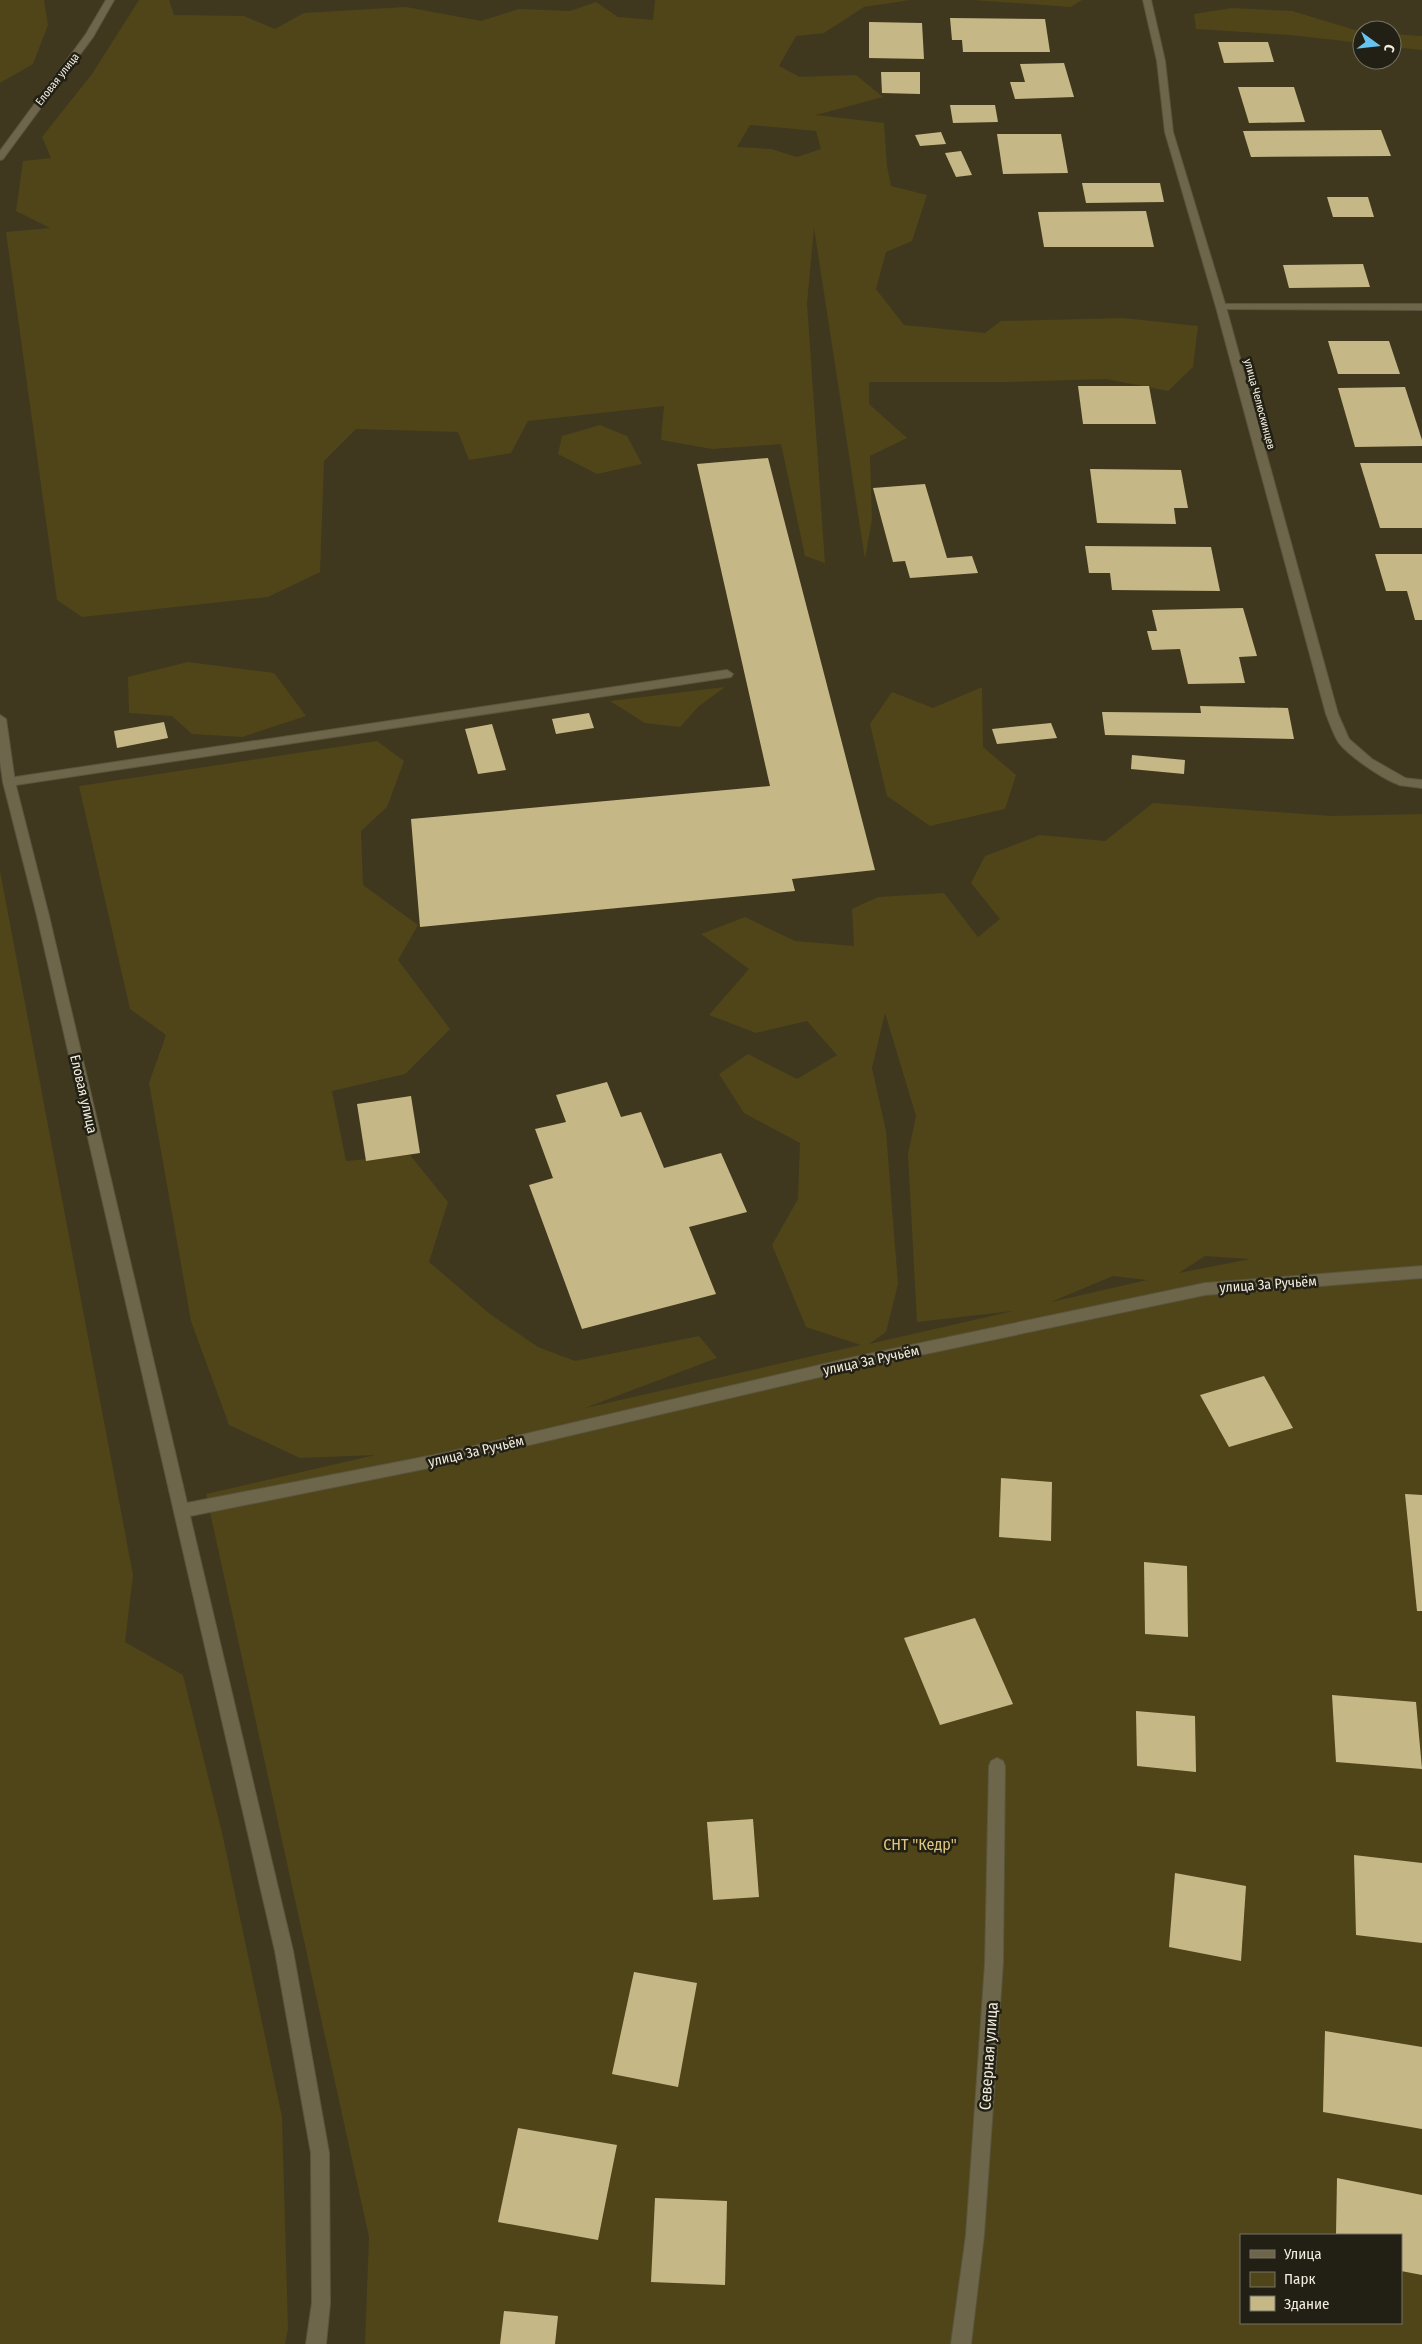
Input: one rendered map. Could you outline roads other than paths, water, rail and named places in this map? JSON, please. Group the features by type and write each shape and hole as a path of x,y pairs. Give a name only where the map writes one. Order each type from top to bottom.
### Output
{"street":[{"name":"Еловая улица","path":"0,157 90,35 110,0"},
{"name":"улица Челюскинцев","path":"1147,0 1161,61 1169,132 1221,307 1332,714 1344,741 1368,762 1403,782 1422,784"},
{"path":"1221,307 1422,306"},
{"name":"Еловая улица","path":"0,719 9,782 43,916 260,1857 284,1951 320,2153 321,2303 316,2344"},
{"name":"улица За Ручьём","path":"181,1511 444,1459 854,1364 1205,1289 1422,1272"},
{"name":"Северная улица","path":"961,2344 975,2236 994,1963 997,1766"}],"lane":[{"path":"9,782 727,674"}],"park label":[{"name":"СНТ \"Кедр\"","path":"920,1844"}]}
